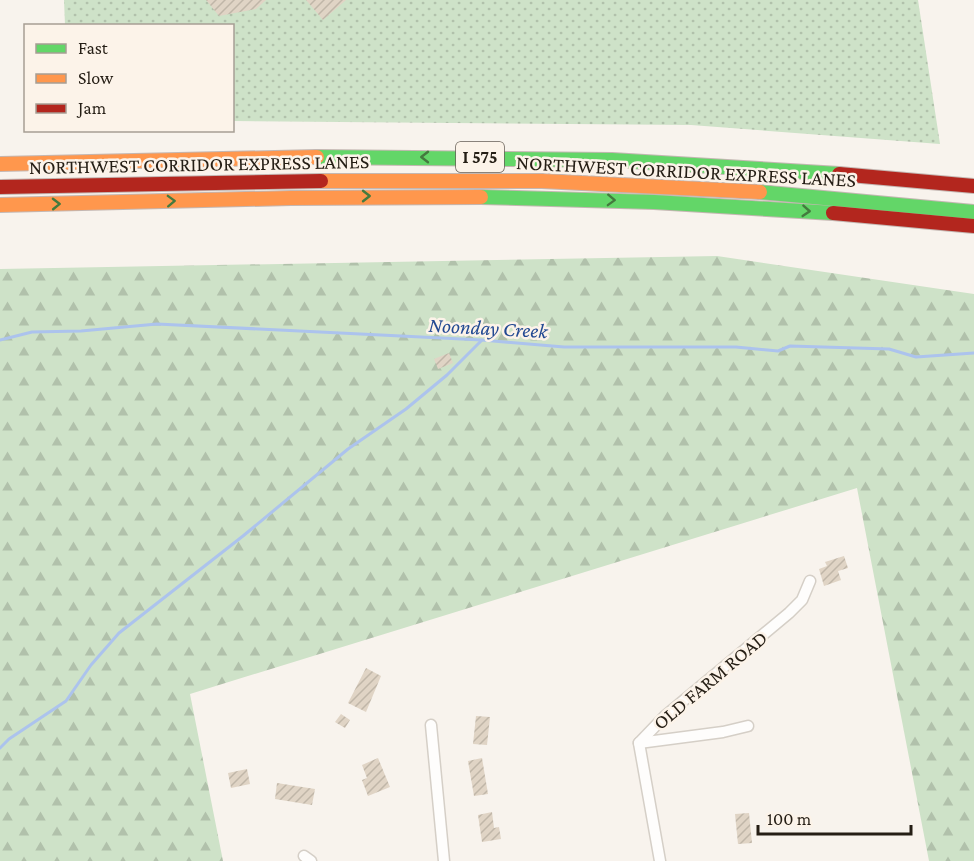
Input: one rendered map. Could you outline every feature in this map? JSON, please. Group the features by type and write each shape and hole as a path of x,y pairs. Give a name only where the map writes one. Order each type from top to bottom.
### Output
{"highway":[{"name":"I 575","path":"0,164 457,157 665,162 974,184"},
{"name":"NORTHWEST CORRIDOR EXPRESS LANES","path":"0,188 331,180 546,182 757,191 933,205 974,212"},
{"name":"I 575","path":"0,205 333,196 590,199 809,211 974,226"}],"street":[{"name":"OLD FARM ROAD","path":"660,861 639,743 665,716 789,613 802,600 810,581"},
{"path":"431,725 444,861"},
{"path":"639,743 723,732 748,726"}],"green space":[{"path":"64,0 918,0 940,144 691,125 234,121 234,24 65,24"},
{"path":"717,256 974,294 974,861 929,861 857,488 190,694 223,861 0,861 0,269"}],"building":[{"path":"206,0 266,0 256,9 219,16"},
{"path":"306,0 346,0 323,20"},
{"path":"449,353 453,363 438,369 434,359"},
{"path":"844,556 848,568 838,571 841,580 824,586 819,569 827,566 825,562"},
{"path":"366,668 381,676 366,712 348,703"},
{"path":"341,714 350,720 345,728 335,722"},
{"path":"476,716 490,717 487,745 473,744"},
{"path":"378,758 390,787 368,796 362,780 367,778 362,765"},
{"path":"482,758 488,794 474,796 468,761"},
{"path":"247,769 250,784 231,788 228,773"},
{"path":"277,783 315,789 312,805 275,799"},
{"path":"492,812 494,828 499,827 501,839 482,842 478,815"},
{"path":"749,813 752,843 738,844 735,814"}],"waterway":[{"name":"Noonday Creek","path":"0,340 32,332 81,331 157,324 482,340 564,347 736,347 778,351 790,346 889,349 916,357 974,353"},
{"path":"0,748 9,739 66,701 91,665 119,633 243,536 348,449 406,409 447,375 482,340"}],"traffic: fast":[{"path":"317,157 612,160 839,174"},
{"path":"760,192 974,212"},
{"path":"481,197 654,202 833,213"}],"traffic: slow":[{"path":"0,164 317,157"},
{"path":"321,181 542,181 760,192"},
{"path":"0,205 291,198 481,197"}],"traffic: jam":[{"path":"839,174 974,186"},
{"path":"0,187 321,181"},
{"path":"833,213 974,226"}]}
